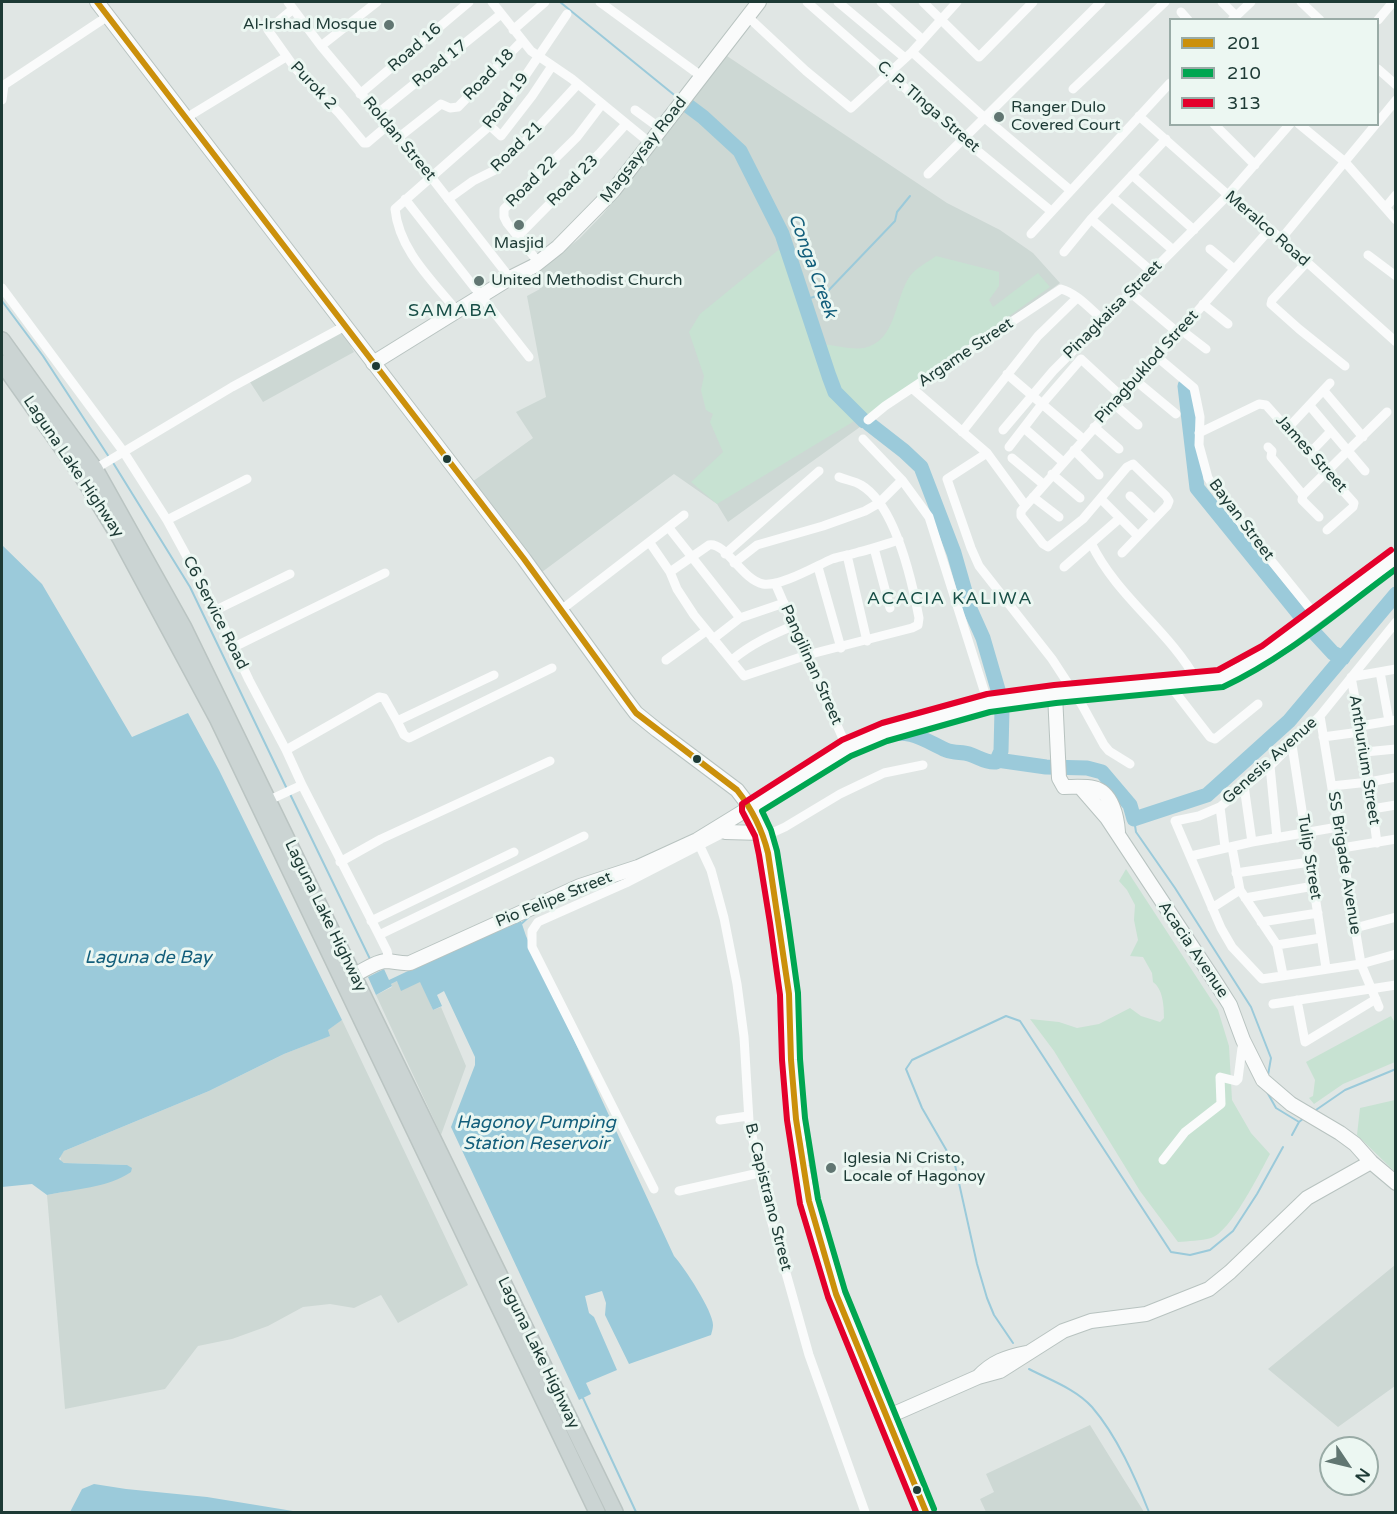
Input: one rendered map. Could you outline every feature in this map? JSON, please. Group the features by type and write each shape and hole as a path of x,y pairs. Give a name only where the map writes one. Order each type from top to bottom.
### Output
{"main road":[{"path":"97,2 561,610 636,713 741,795 750,798 771,796"},
{"name":"Magsaysay Road","path":"373,363 481,295 539,263 558,247 602,204 759,2"},
{"name":"Laguna Lake Highway","path":"2,340 100,466 184,628 268,800 597,1512"},
{"name":"Laguna Lake Highway","path":"2,363 82,476 120,538 218,720 268,800 359,973 615,1512"},
{"name":"Pio Felipe Street","path":"359,973 385,961 398,964 410,963 756,820 771,796 847,748 884,732 988,703 1055,694 1220,679 1243,668 1281,644 1395,557"},
{"name":"Acacia Avenue","path":"1055,694 1059,778 1064,787 1095,788 1116,809 1118,834 1230,1005 1243,1040 1263,1080 1277,1093 1355,1144 1395,1183"},
{"path":"741,795 756,820 768,853 789,994 791,1060 804,1178 816,1228 836,1294 926,1512"},
{"path":"725,832 756,820"},
{"path":"887,1417 978,1377 996,1361 1028,1352 1063,1331 1091,1321 1146,1314 1209,1289 1238,1265 1308,1198 1371,1162"}],"street":[{"path":"321,46 377,2"},
{"name":"Road 16","path":"360,94 469,2"},
{"path":"492,2 522,41 538,57 578,84 650,143"},
{"name":"Road 18","path":"513,30 545,2"},
{"path":"600,2 701,75"},
{"name":"C. P. TInga Street","path":"807,2 963,139 1051,211"},
{"path":"838,2 909,55 1070,190"},
{"path":"881,2 922,40"},
{"path":"923,2 979,57 1033,2"},
{"path":"747,16 851,108 890,74 957,2"},
{"path":"928,174 1101,2"},
{"path":"1073,89 1165,2"},
{"path":"1222,2 1234,18 1251,2"},
{"path":"1301,2 1317,18"},
{"path":"1379,18 1393,2"},
{"name":"Roldan Street","path":"290,5 360,94 431,177 510,278"},
{"name":"Purok 2","path":"290,5 268,30 286,57 364,143 387,126"},
{"name":"Road 17","path":"377,114 432,72 501,14"},
{"name":"Road 19","path":"405,200 489,125 567,14"},
{"path":"2,100 4,85 108,16"},
{"name":"Road 18","path":"398,138 441,104 450,108 458,107 522,41"},
{"path":"186,118 286,57"},
{"path":"489,125 501,136 552,66"},
{"path":"1379,71 1395,85"},
{"name":"Road 21","path":"448,199 473,181 497,169 578,84"},
{"path":"1031,234 1169,84"},
{"path":"1379,120 1395,100"},
{"name":"Road 22","path":"539,263 504,217 504,209 577,137 602,104"},
{"path":"635,110 661,129"},
{"name":"Meralco Road","path":"1138,116 1270,229 1395,342"},
{"name":"Road 23","path":"518,236 600,154 626,124"},
{"path":"1216,126 1256,165"},
{"name":"Pinagkaisa Street","path":"1004,430 1053,371 1228,195 1288,126"},
{"path":"1301,126 1345,162 1395,220"},
{"path":"1281,239 1375,126"},
{"path":"1064,252 1091,219 1166,139"},
{"path":"1132,175 1194,230"},
{"path":"1386,207 1395,195"},
{"path":"1112,197 1173,250"},
{"path":"457,311 404,243 395,211 396,207 405,200 529,357"},
{"path":"1091,219 1151,271"},
{"name":"Pinagbuklod Street","path":"1025,505 1270,229"},
{"path":"1210,249 1234,269"},
{"path":"1368,255 1395,276"},
{"path":"1307,262 1272,300 1271,304 1346,366"},
{"name":"C6 Service Road","path":"2,288 122,452 167,520 216,610 286,750 299,786 387,951 385,961"},
{"name":"Argame Street","path":"868,420 885,406 1061,289 1065,289 1077,298"},
{"path":"1131,293 1206,349"},
{"path":"962,432 1038,336 1077,298 1104,321"},
{"path":"1203,304 1228,324"},
{"path":"100,466 232,387 345,326"},
{"name":"Bayan Street","path":"1156,356 1194,388 1200,417 1199,445 1208,478 1232,512 1316,616"},
{"path":"1009,447 1081,359 1121,396"},
{"path":"1007,374 1083,439"},
{"path":"1135,380 1176,414"},
{"path":"1288,428 1330,383"},
{"path":"913,389 987,453 1025,505 1020,516 1047,547 1080,522 1127,467 1133,464 1169,499 1167,506 1122,553"},
{"path":"1324,391 1363,437"},
{"name":"James Street","path":"1199,433 1263,403 1352,500 1354,505 1327,530"},
{"path":"1114,404 1138,425"},
{"path":"1310,406 1365,471"},
{"path":"1303,495 1328,473 1387,412"},
{"path":"1094,427 1119,449"},
{"path":"1024,428 1063,462"},
{"path":"1310,453 1330,432"},
{"path":"863,439 902,480 929,517 988,703"},
{"path":"1268,447 1272,451 1271,457 1303,495 1302,500 1319,517"},
{"path":"1074,450 1099,475"},
{"path":"987,453 947,479 979,566 1052,659 1104,745 1109,751 1130,764"},
{"path":"1012,458 1043,484"},
{"path":"725,554 819,471"},
{"path":"1052,474 1080,498"},
{"path":"650,543 670,572 677,589 694,615 744,676 807,655 867,641 918,625 920,618 909,570 899,540 879,503 864,487 839,477"},
{"path":"167,520 247,479"},
{"path":"734,564 757,545 852,517 879,503 902,480"},
{"path":"1130,496 1154,519"},
{"path":"1033,497 1059,517"},
{"path":"1101,499 1138,536"},
{"path":"561,610 684,515"},
{"path":"1064,567 1120,518"},
{"path":"669,528 740,618"},
{"path":"670,572 709,545 714,544 720,547 734,564 753,580 762,584 775,583 818,567 832,559 899,540"},
{"path":"1091,543 1114,581 1185,659 1197,681"},
{"path":"874,548 890,608"},
{"path":"847,555 867,641"},
{"path":"818,567 841,648"},
{"path":"234,647 384,573"},
{"path":"216,610 290,574"},
{"name":"Pangilinan Street","path":"775,583 847,748"},
{"path":"666,660 740,618 784,603"},
{"name":"Genesis Avenue","path":"1191,856 1175,820 1199,816 1220,807 1270,766 1320,716 1395,622"},
{"path":"732,660 759,640 795,625"},
{"path":"1385,635 1395,633"},
{"path":"286,750 379,697 384,698 404,735 409,738 552,668"},
{"path":"1351,677 1395,669"},
{"path":"1323,737 1394,721 1380,672"},
{"path":"397,721 494,675"},
{"name":"Anthurium Street","path":"1351,677 1365,752 1377,843"},
{"path":"1169,684 1215,739 1258,704"},
{"name":"SS Brigade Avenue","path":"1297,1000 1305,1042 1378,1003 1361,964 1320,716"},
{"name":"Tulip Street","path":"1292,745 1326,968"},
{"path":"1365,752 1395,749"},
{"path":"340,862 381,839 550,761"},
{"path":"756,820 774,832 840,794 888,771 923,765"},
{"path":"1270,766 1277,838"},
{"path":"1332,786 1395,777"},
{"path":"268,800 299,786"},
{"path":"1244,786 1252,842"},
{"path":"1372,809 1395,805"},
{"path":"1220,807 1228,847 1242,894 1277,945 1283,975"},
{"path":"1338,827 1252,842 1191,856 1212,908 1232,947 1262,979 1361,964 1395,954"},
{"path":"699,843 725,832"},
{"path":"379,935 584,836"},
{"path":"1342,848 1395,840"},
{"name":"B. Capistrano Street","path":"699,843 711,870 738,984 744,1037 748,1116 759,1173 809,1355 865,1512"},
{"path":"371,921 514,852"},
{"path":"1236,873 1311,862"},
{"path":"1212,908 1242,894 1314,886"},
{"path":"583,893 538,922 532,931 532,947 654,1189"},
{"path":"1261,922 1318,913"},
{"path":"1355,928 1395,917"},
{"path":"1277,945 1322,938"},
{"path":"1273,1004 1395,985"},
{"path":"1163,1160 1185,1132 1219,1108 1221,1104 1220,1077 1236,1081 1238,1079 1243,1040"},
{"path":"720,1120 748,1116"},
{"path":"679,1191 759,1173"}],"shaded area":[{"path":"724,54 947,203 1000,230 1033,253 1060,283 728,522 717,504 674,474 542,572 472,482 533,438 516,412 546,397 527,296 540,289 532,276 579,239 603,214 698,92"},
{"path":"341,329 354,352 263,402 248,379"},
{"path":"397,981 421,982 433,1010 441,1007 466,1066 441,1135 376,995 392,987 391,984"},
{"path":"342,1020 468,1285 398,1323 381,1295 354,1308 330,1304 303,1307 268,1326 232,1339 198,1346 165,1389 65,1409 47,1195 97,1185 127,1165 64,1163 60,1156 64,1151 209,1091 284,1054 329,1036 327,1030"},
{"path":"1395,1265 1395,1386 1338,1427 1268,1369"},
{"path":"1090,1425 1144,1512 986,1512 980,1499 994,1492 986,1474"}],"green space":[{"path":"782,247 830,393 839,407 856,420 717,504 691,482 723,452 710,422 713,414 706,410 701,390 704,376 689,332 700,314"},
{"path":"936,256 999,272 999,286 989,300 993,307 1038,273 1050,287 865,418 837,392 821,344 864,348 875,344 889,328 910,276"},
{"path":"1126,869 1218,1010 1229,1046 1232,1100 1251,1133 1270,1154 1236,1214 1219,1233 1207,1239 1178,1242 1140,1191 1054,1051 1030,1019 1059,1022 1077,1028 1099,1024 1130,1008 1141,1016 1160,1022 1164,1018 1162,998 1153,982 1152,973 1143,957 1130,956 1138,940 1134,920 1135,905 1119,881"},
{"path":"1391,1016 1395,1023 1395,1062 1343,1084 1314,1104 1309,1098 1313,1096 1315,1080 1306,1062"},
{"path":"1396,1100 1395,1172 1357,1135 1360,1108"}],"water":[{"name":"Laguna de Bay","path":"2,545 42,584 132,737 188,713 219,770 342,1020 328,1030 330,1036 284,1054 209,1091 64,1151 59,1159 64,1163 127,1165 132,1168 131,1172 112,1182 47,1195 32,1184 2,1187"},
{"name":"Hagonoy Pumping Station Reservoir","path":"520,918 526,936 674,1256 703,1300 713,1325 711,1335 629,1364 605,1315 606,1303 602,1291 585,1296 589,1313 594,1317 617,1370 586,1383 591,1394 579,1400 451,1127 475,1065 475,1057 444,991 437,995 442,1006 433,1010 420,982 401,991 397,981 376,995 368,977 384,969 389,980"},
{"path":"94,1484 207,1497 299,1512 70,1512 82,1489"}],"waterway":[{"name":"Conga Creek","path":"560,2 678,98"},
{"name":"Conga Creek","path":"687,105 740,151 782,234 835,392 864,421"},
{"path":"804,300 826,293 895,221 897,212 910,196"},
{"path":"2,301 43,356 109,457"},
{"path":"1185,386 1197,488 1304,620"},
{"name":"Conga Creek","path":"868,423 921,467 954,553 970,609 983,638 999,693"},
{"path":"112,461 190,587 287,789"},
{"path":"997,760 1046,767 1087,768 1102,772 1130,805 1134,819 1207,795 1289,721 1396,594"},
{"path":"1309,627 1333,653 1343,658"},
{"path":"997,760 1001,751 1002,709"},
{"path":"885,736 909,734 949,751 969,754 989,762 997,760"},
{"path":"290,794 370,959"},
{"path":"1134,819 1136,832 1175,888 1251,1007 1271,1058 1268,1075"},
{"path":"520,925 531,915"},
{"path":"1013,1343 994,1315 987,1298 955,1165 922,1108 906,1069 912,1060 1006,1016 1020,1021 1171,1252 1190,1255 1210,1250 1233,1231 1283,1147"},
{"path":"1313,1112 1345,1090 1396,1069"},
{"path":"1267,1092 1276,1108 1299,1122 1304,1118"},
{"path":"1292,1135 1299,1122"},
{"path":"1029,1369 1071,1390 1092,1407 1117,1444 1149,1512"},
{"path":"583,1398 636,1512"}],"transit line":[{"name":"201","path":"97,2 524,559 636,713 737,790 752,812 768,853 789,994 796,1119 809,1201 836,1294 926,1512"},
{"name":"313","path":"916,1512 828,1297 800,1204 787,1120 780,995 770,923 755,836 742,811 742,804 842,740 882,723 987,694 1054,685 1218,670 1262,646 1391,550"},
{"name":"210","path":"934,1509 845,1291 818,1199 805,1118 798,993 788,921 777,851 762,811 851,756 887,741 990,712 1056,703 1223,687 1291,648 1396,569"}],"place":[{"name":"Al-Irshad Mosque","path":"389,25"},
{"name":"Ranger Dulo Covered Court","path":"999,117"},
{"name":"Masjid","path":"519,225"},
{"name":"United Methodist Church","path":"479,281"},
{"name":"Iglesia Ni Cristo, Locale of Hagonoy","path":"831,1168"}],"district":[{"name":"SAMABA","path":"453,311"},
{"name":"ACACIA KALIWA","path":"950,599"}]}
